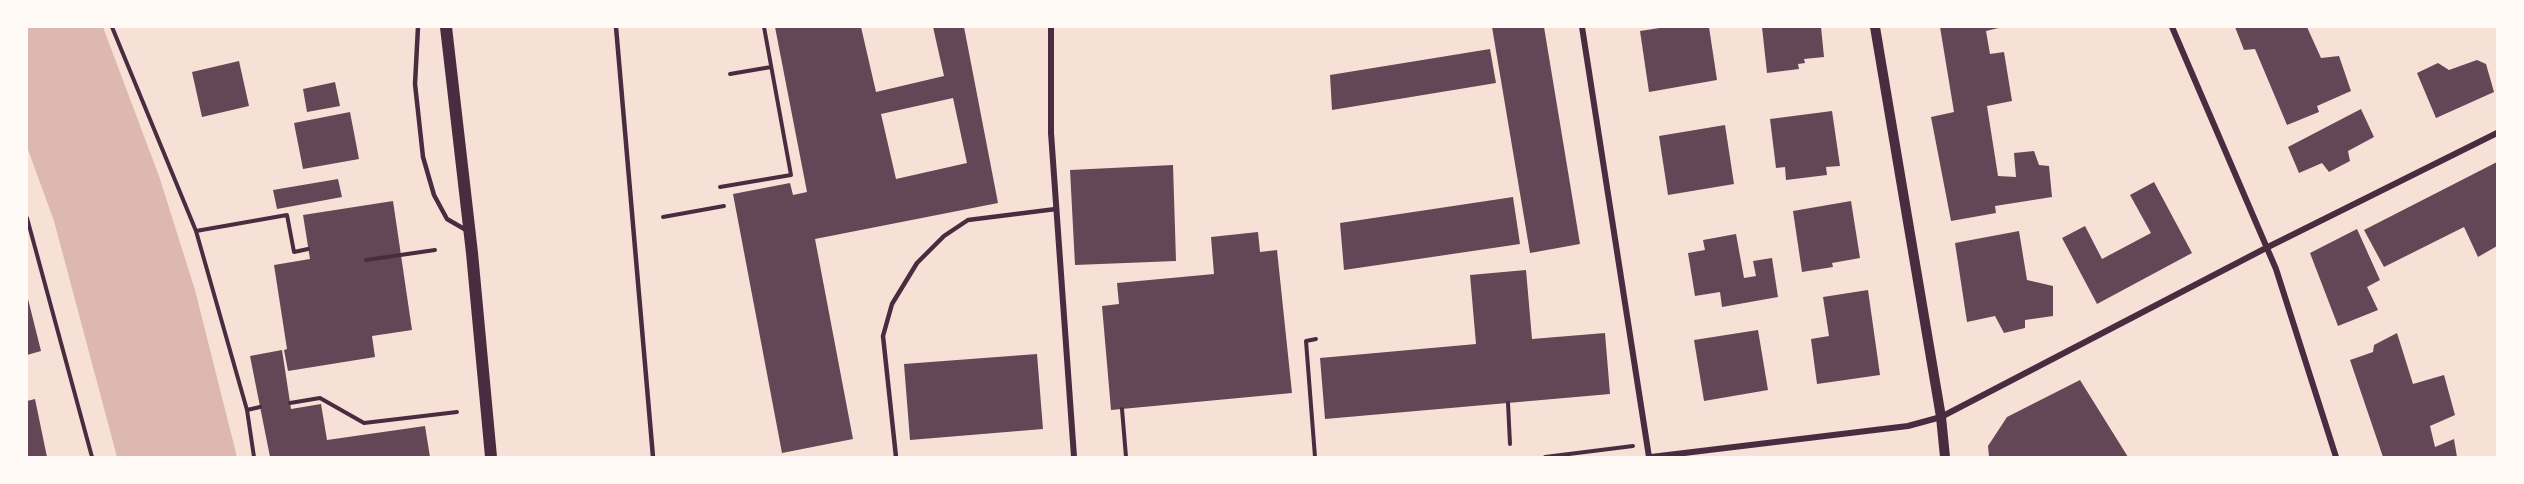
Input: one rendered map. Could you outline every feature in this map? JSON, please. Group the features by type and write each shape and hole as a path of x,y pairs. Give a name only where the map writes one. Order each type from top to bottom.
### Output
{"main road":[{"path":"446,27 491,457"}],"street":[{"path":"1051,27 1051,133 1074,457"},
{"path":"1582,27 1650,457 1908,426 1941,417 2266,248 2497,133"},
{"path":"1875,27 1941,417 1945,457"},
{"path":"2172,27 2276,269 2336,457"}],"lane":[{"path":"418,27 415,84 423,157 434,195 447,219 469,231"},
{"path":"616,27 653,457"},
{"path":"896,457 883,336 891,304 917,263 944,236 968,220 1056,209"}],"path":[{"path":"112,27 196,231 246,410 254,457"},
{"path":"720,188 791,175 764,27"},
{"path":"730,74 771,67"},
{"path":"663,217 724,206"},
{"path":"196,231 287,216 294,252 308,249"},
{"path":"27,218 92,457"},
{"path":"366,260 435,250"},
{"path":"1315,457 1305,341 1316,339"},
{"path":"290,403 320,398 364,423 457,412"},
{"path":"1508,403 1510,444"},
{"path":"246,410 260,407"},
{"path":"1122,409 1126,457"},
{"path":"1545,457 1647,444"}],"shaded area":[{"path":"27,27 103,27 159,176 195,290 237,457 117,457 54,221 27,147"}],"building":[{"path":"775,27 861,27 876,92 944,76 933,27 964,27 998,203 815,239 853,439 782,453 733,194 790,183 793,195 807,192","holes":["953,98 967,163 896,179 881,114"]},
{"path":"1492,27 1544,27 1580,244 1530,253"},
{"path":"1666,27 1709,27 1717,80 1649,92 1640,31"},
{"path":"1762,27 1821,27 1824,57 1804,59 1805,63 1798,64 1799,69 1767,73"},
{"path":"1940,27 2003,27 1986,31 1990,54 2004,52 2012,101 1987,106 1998,176 2016,177 2014,153 2034,151 2039,165 2049,166 2052,197 1995,206 1996,213 1951,221 1931,117 1954,112"},
{"path":"2235,27 2307,27 2321,58 2339,56 2351,91 2317,106 2319,112 2287,125 2255,49 2244,50"},
{"path":"1490,49 1496,83 1332,110 1330,75"},
{"path":"2477,60 2486,64 2494,92 2436,118 2417,73 2438,63 2449,70"},
{"path":"239,61 249,106 202,117 192,72"},
{"path":"335,82 340,106 307,112 303,89"},
{"path":"2361,109 2374,137 2348,151 2350,161 2329,172 2322,163 2299,173 2288,147"},
{"path":"1832,111 1840,166 1826,167 1827,175 1786,180 1785,167 1776,168 1770,119"},
{"path":"350,112 359,159 303,169 294,123"},
{"path":"1725,125 1734,184 1668,195 1659,136"},
{"path":"2497,162 2497,246 2478,257 2464,227 2384,267 2364,230"},
{"path":"1173,165 1176,261 1075,265 1070,170"},
{"path":"338,179 342,197 277,209 273,190"},
{"path":"2154,182 2192,253 2097,304 2062,238 2085,226 2102,259 2151,233 2130,195"},
{"path":"1513,197 1520,244 1344,270 1340,223"},
{"path":"393,201 412,330 372,336 375,357 288,371 284,350 287,349 274,265 310,259 303,215"},
{"path":"1851,201 1860,258 1832,263 1833,267 1802,272 1793,211"},
{"path":"2357,229 2380,280 2367,287 2378,310 2338,326 2310,253"},
{"path":"2019,231 2027,280 2053,286 2053,316 2025,320 2025,328 2004,333 1995,316 1967,322 1955,243"},
{"path":"1258,232 1260,252 1277,250 1292,393 1111,410 1102,306 1119,304 1117,283 1214,274 1211,237"},
{"path":"1736,234 1744,278 1756,276 1753,261 1772,258 1778,297 1722,307 1720,292 1695,296 1688,253 1705,250 1703,240"},
{"path":"1526,270 1532,339 1605,333 1610,394 1325,419 1320,358 1476,344 1470,275"},
{"path":"1868,290 1880,375 1817,384 1811,339 1829,336 1823,297"},
{"path":"27,295 41,351 27,355"},
{"path":"1758,330 1768,390 1704,401 1694,340"},
{"path":"2397,333 2413,384 2444,375 2455,415 2430,426 2435,447 2454,439 2457,457 2383,457 2350,360 2373,352 2374,345"},
{"path":"282,350 291,409 321,404 327,440 425,426 430,457 270,457 250,356"},
{"path":"1037,354 1043,429 910,440 904,364"},
{"path":"2080,380 2128,457 1989,457 1988,446 2007,417"},
{"path":"35,399 47,457 27,457 27,401"}]}
